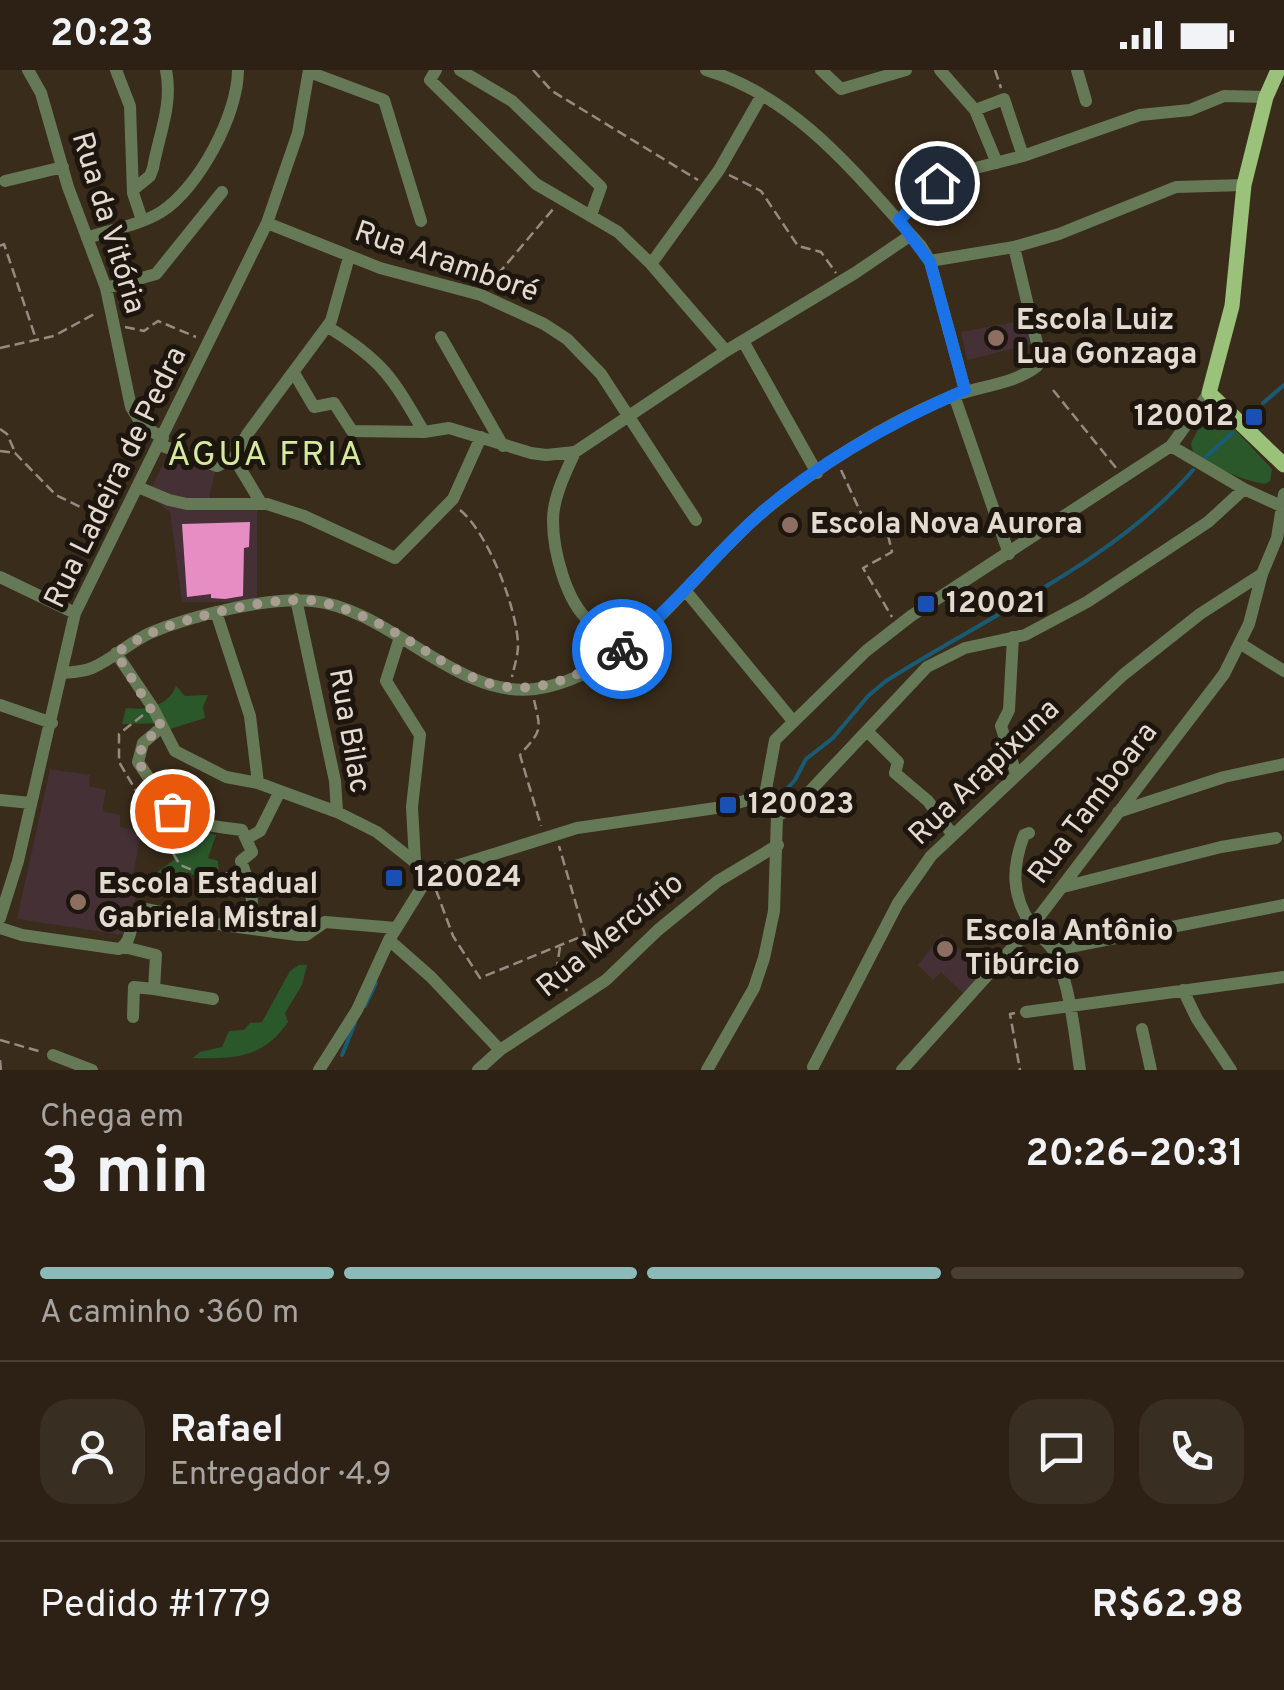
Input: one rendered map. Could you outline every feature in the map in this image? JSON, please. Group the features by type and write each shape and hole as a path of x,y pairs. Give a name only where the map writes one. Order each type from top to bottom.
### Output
{"main road":[{"path":"1278,70 1244,184 1232,306 1210,394 1284,465"}],"street":[{"name":"Rua da Vitória","path":"28,70 41,93 106,288 131,408 162,442"},
{"path":"116,70 130,106 134,199 142,220"},
{"path":"134,189 150,176 168,111 170,90 166,70"},
{"path":"87,238 160,213 176,200 208,158 235,99 238,70"},
{"path":"460,70 512,100 601,187 591,215"},
{"path":"706,70 738,74 836,150 899,220 930,262 959,393 1009,554"},
{"path":"821,70 841,90 906,70"},
{"path":"940,70 975,110 996,163"},
{"path":"1077,70 1086,101"},
{"path":"309,71 384,100 421,221"},
{"name":"Rua Ladeira de Pedra","path":"0,918 52,724 75,613 267,223 298,133 309,71"},
{"path":"433,75 536,184 618,232 726,351"},
{"path":"899,220 937,183 956,173 1023,156 1140,116 1190,110 1224,96 1273,93"},
{"path":"651,264 719,170 762,95"},
{"path":"975,110 1004,99 1023,156"},
{"path":"5,181 63,167"},
{"path":"930,262 1014,248 1176,187 1244,184"},
{"path":"106,288 156,274 222,192"},
{"name":"Rua Aramboré","path":"267,223 380,268 481,295 544,324 567,340 601,374 696,520"},
{"path":"294,373 314,407 334,403 352,431 424,432 448,428 546,456 576,452 726,351 911,235"},
{"path":"62,673 90,669 149,634 216,612 296,599 320,602 358,615 463,673 510,688 532,689 572,678 649,627 750,523 836,460 910,414 959,393 1027,374 1040,363 1014,248"},
{"path":"162,442 217,466 234,458 328,327 349,257"},
{"path":"328,327 364,349 390,374 424,432"},
{"path":"441,337 503,446"},
{"path":"743,340 817,473"},
{"path":"707,1070 743,1012 764,958 774,911 777,816 765,794 775,740 866,651 898,627 1172,446 1210,394"},
{"path":"138,487 188,504 262,503 304,516 392,558 400,556 450,503 481,437"},
{"path":"1172,446 1244,489 1282,500"},
{"path":"576,452 553,520 568,593 590,622"},
{"path":"234,458 262,503"},
{"path":"777,816 795,807 927,667 966,648 1025,634 1088,602 1208,522 1244,489"},
{"name":"Rua Tamboara","path":"902,1070 1032,926 1115,812 1206,699 1242,644 1262,574 1281,537 1282,500"},
{"name":"Rua Arapixuna","path":"813,1068 898,903 952,834 1123,675 1200,614 1262,574"},
{"path":"0,578 75,613"},
{"path":"684,590 793,721"},
{"name":"Rua Bilac","path":"296,599 335,781 337,812"},
{"path":"216,612 250,716 258,783"},
{"path":"400,636 386,681 420,735 412,807 415,860"},
{"path":"1013,637 1009,710 1002,726 1016,774"},
{"path":"1242,644 1281,664"},
{"path":"116,653 170,746 183,756 226,777 258,783 337,812 377,832 430,874"},
{"path":"0,705 52,724"},
{"path":"162,727 143,743 138,762 172,811 201,825 242,830 252,852 241,861 250,889 254,929"},
{"path":"868,732 898,762 895,773 928,801 952,834"},
{"path":"1115,812 1224,777 1284,764"},
{"path":"246,839 260,831 280,791"},
{"path":"319,1070 358,1010 392,934 430,874 550,836 633,818 722,807 765,794"},
{"path":"0,800 31,803"},
{"path":"1028,832 1013,866 1032,926 1054,950 1073,1005 1080,1070"},
{"path":"1063,886 1221,847 1276,838"},
{"name":"Rua Mercúrio","path":"478,1070 500,1050 574,1004 622,967 658,930 718,881 778,845"},
{"path":"1054,950 1284,905"},
{"path":"124,947 136,912 142,908 306,935 325,922 392,934 500,1050"},
{"path":"0,928 22,935 124,947 156,956 154,990"},
{"path":"1026,1012 1284,976"},
{"path":"133,1017 134,987 212,998"},
{"path":"1183,990 1231,1070"},
{"path":"1142,1029 1150,1070"},
{"path":"53,1056 92,1070"}],"path":[{"path":"533,70 552,91 708,186"},
{"path":"995,70 1004,99"},
{"path":"719,170 761,191 798,246 821,252 841,282"},
{"path":"481,295 561,200"},
{"path":"0,246 4,244 36,340"},
{"path":"0,348 54,336 110,307"},
{"path":"114,325 144,331 158,322 210,342"},
{"path":"1053,390 1124,478"},
{"path":"0,429 7,434 15,453 56,495 120,526"},
{"path":"0,451 15,453"},
{"path":"836,460 866,524 876,520 887,532 892,552 863,568 898,627"},
{"path":"450,503 470,518 510,606 518,646 510,688"},
{"path":"590,622 610,656"},
{"path":"430,874 453,936 480,978 585,935 520,755 540,730 532,689"},
{"path":"560,946 556,973 574,1004"},
{"path":"1020,1070 1010,1014 1026,1012"},
{"path":"0,1040 53,1056"},
{"path":"0,1060 1,1070"}],"shaded area":[{"name":"Escola Luiz Lua Gonzaga","path":"1026,320 1031,344 967,360 961,332"},
{"path":"167,456 215,472 207,507 257,507 257,602 182,602 170,512 148,495"},
{"path":"50,769 90,775 89,786 106,790 102,811 120,815 120,827 141,831 132,882 138,884 129,936 17,919"},
{"name":"Escola Antônio Tibúrcio","path":"942,933 984,971 964,994 941,972 933,980 918,965"}],"green space":[{"path":"1214,413 1229,423 1272,469 1270,481 1265,484 1237,476 1193,452 1191,443 1204,418"},
{"path":"176,686 185,696 208,695 203,707 205,718 170,729 165,723 122,724 126,708 156,706"},
{"path":"162,817 177,839 196,842 204,832 216,835 208,858 218,861 219,879 199,879 189,872 176,879 170,875 163,878 157,872 174,860 172,847 160,832"},
{"path":"307,965 302,985 285,1013 288,1022 268,1043 234,1057 193,1058 200,1052 222,1047 229,1031 262,1022 290,971"}],"building":[{"path":"250,522 249,547 244,548 243,596 187,597 182,524"}],"waterway":[{"path":"1263,403 1284,385"},
{"path":"1206,457 1232,433"},
{"path":"776,801 795,780 806,759 833,738 886,681 1088,559 1127,532 1193,470"},
{"path":"365,1006 376,983"},
{"path":"342,1055 355,1023"}],"way so far":[{"path":"172,811 138,762 143,743 162,727 116,653 149,634 216,612 296,599 320,602 358,615 483,682 536,689 572,678 622,649"}],"place":[{"name":"Escola Luiz Lua Gonzaga","path":"996,338"},
{"name":"120012","path":"1254,417"},
{"name":"Escola Nova Aurora","path":"790,525"},
{"name":"120021","path":"926,604"},
{"name":"120023","path":"728,805"},
{"name":"120024","path":"394,878"},
{"name":"Escola Estadual Gabriela Mistral","path":"78,902"},
{"name":"Escola Antônio Tibúrcio","path":"945,949"}],"district":[{"name":"ÁGUA FRIA","path":"266,456"}],"route":[{"path":"622,649 649,627 766,508 910,414 965,390 930,262 899,220 937,183"}]}
